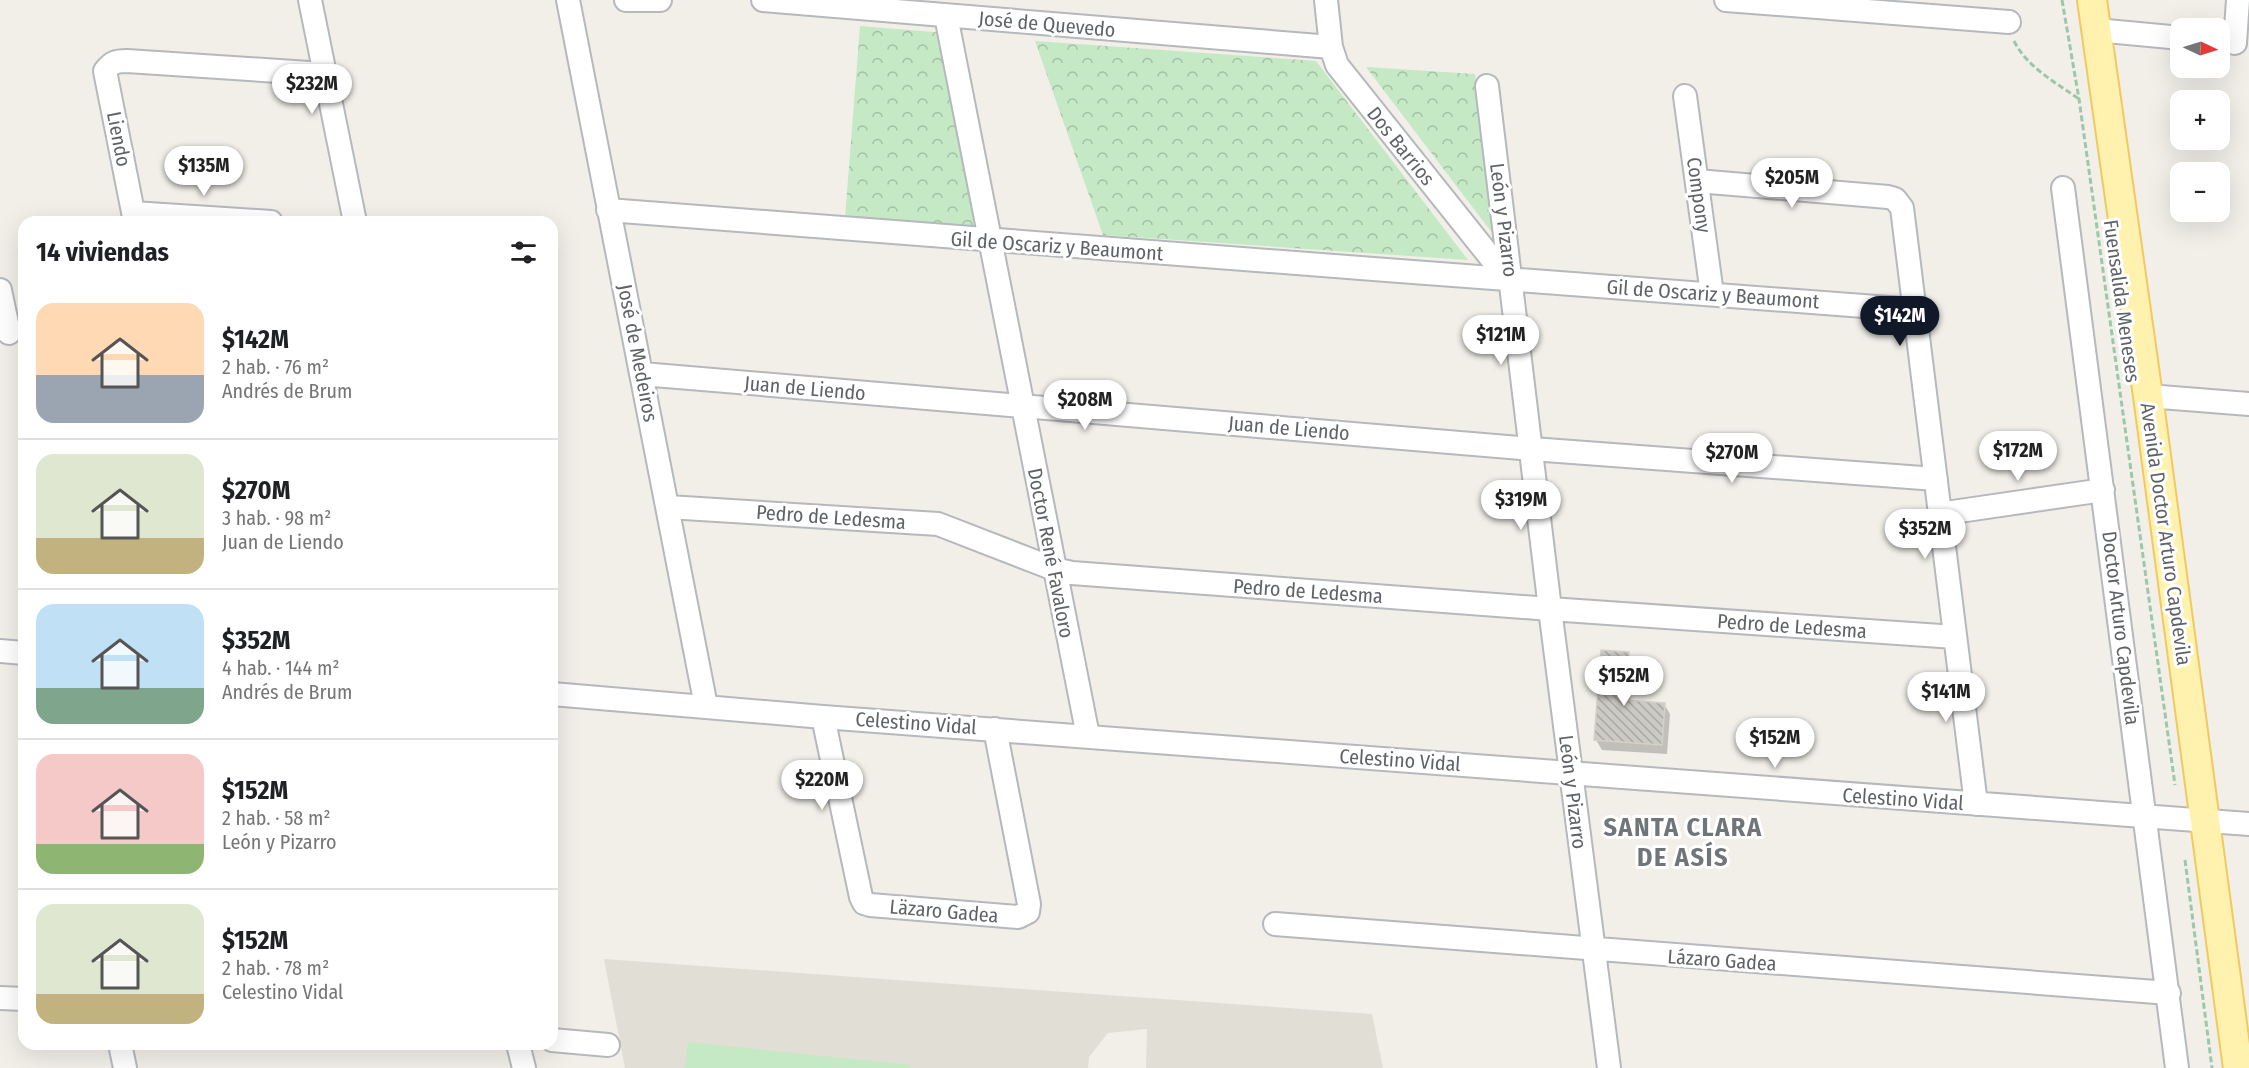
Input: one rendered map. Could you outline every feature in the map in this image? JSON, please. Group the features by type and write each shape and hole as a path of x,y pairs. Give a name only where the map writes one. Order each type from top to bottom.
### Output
{"main road":[{"name":"Avenida Doctor Arturo Capdevila","path":"2092,0 2148,396 2192,820 2238,1068"}],"street":[{"path":"310,0 354,216"},
{"name":"José de Medeiros","path":"568,0 706,706"},
{"path":"626,0 660,0"},
{"name":"José de Quevedo","path":"763,0 1331,47"},
{"name":"Dos Barrios","path":"1326,0 1331,47 1337,66 1509,278"},
{"path":"1726,0 2009,22"},
{"path":"2235,43 2238,0"},
{"name":"Doctor René Favaloro","path":"946,16 1088,736"},
{"path":"2096,30 2170,37"},
{"name":"Liendo","path":"134,216 105,71 116,61 324,74"},
{"name":"León y Pizarro","path":"1487,86 1550,609 1609,1068"},
{"name":"Compony","path":"1685,96 1712,294"},
{"path":"1697,181 1888,197 1895,199 1902,208 1976,804"},
{"name":"Doctor Arturo Capdevila","path":"2063,188 2177,1068"},
{"name":"Gil de Oscariz y Beaumont","path":"608,210 990,242 1509,278 1916,310"},
{"path":"0,290 11,334"},
{"name":"Juan de Liendo","path":"642,374 1532,449 1936,479"},
{"path":"2148,396 2249,404"},
{"path":"1939,514 2103,490"},
{"name":"Pedro de Ledesma","path":"668,507 938,524 1054,569 1072,573 1955,637"},
{"path":"0,651 18,652"},
{"name":"Celestino Vidal","path":"558,694 823,717 2249,824"},
{"name":"Läzaro Gadea","path":"823,717 864,903 1018,917 1028,912 1029,904 994,729"},
{"name":"Lázaro Gadea","path":"1275,924 2169,993"},
{"path":"0,998 18,999"},
{"path":"558,1041 608,1045"},
{"path":"121,1050 125,1068"},
{"path":"520,1050 524,1068"}],"path":[{"name":"Fuensalida Meneses","path":"2062,0 2192,820"},
{"path":"2009,22 2012,37 2020,52 2031,64 2079,99"},
{"path":"2185,855 2212,1068"}],"shaded area":[{"path":"604,959 1372,1014 1383,1068 1146,1068 1147,1029 1108,1033 1089,1057 1088,1068 625,1068"}],"green space":[{"path":"860,26 946,33 982,228 845,218"},
{"path":"1035,41 1316,61 1468,260 1103,235"},
{"path":"1366,67 1475,74 1496,238"},
{"path":"688,1042 911,1065 911,1068 685,1068"}],"building":[{"path":"1601,650 1629,652 1625,700 1665,703 1662,745 1594,740"}],"district":[{"name":"SANTA CLARA DE ASÍS","path":"1683,842"}]}
